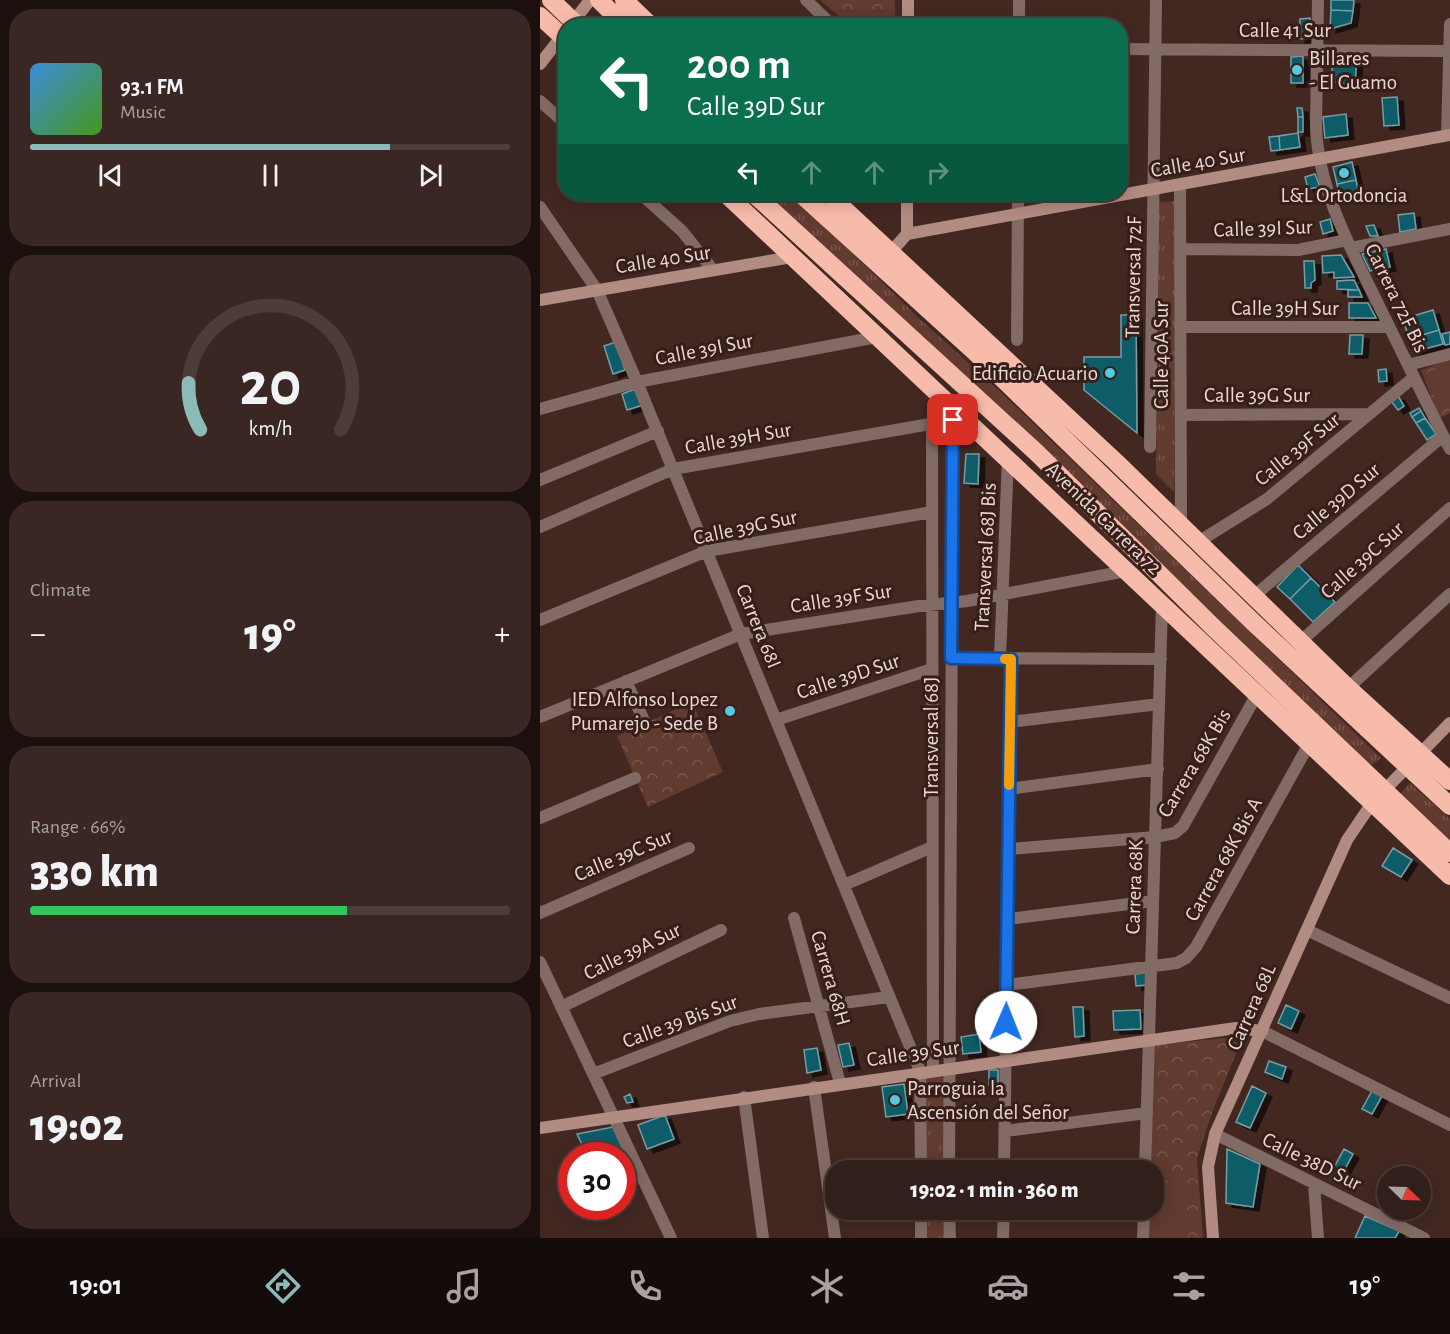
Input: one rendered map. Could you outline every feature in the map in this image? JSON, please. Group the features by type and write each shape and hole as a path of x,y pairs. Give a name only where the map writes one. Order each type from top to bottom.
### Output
{"highway":[{"path":"551,0 562,18"},
{"path":"599,0 617,18"},
{"path":"624,0 643,18"},
{"path":"540,16 558,25"},
{"name":"Avenida Carrera 72","path":"733,201 877,337 953,413 1008,457 1256,696 1309,744 1450,853"},
{"name":"Avenida Carrera 72","path":"762,201 1037,453 1086,501 1378,797 1450,876"},
{"name":"Avenida Carrera 72","path":"809,201 1014,389 1254,622 1414,760 1450,782"},
{"name":"Avenida Carrera 72","path":"836,201 1181,525 1301,641 1414,760 1450,806"},
{"path":"1086,501 1103,549"},
{"path":"1254,622 1301,641"}],"street":[{"path":"577,18 590,0"},
{"path":"806,0 825,18"},
{"path":"908,0 908,18"},
{"path":"1019,0 1019,18"},
{"name":"Transversal 72F","path":"1150,447 1156,0"},
{"name":"Carrera 72F Bis","path":"1318,0 1316,126 1320,159 1349,244 1450,449"},
{"path":"1449,135 1450,24"},
{"path":"540,64 558,43"},
{"name":"Calle 41 Sur","path":"1128,49 1449,51"},
{"path":"540,101 558,117"},
{"name":"Calle 40 Sur","path":"1128,195 1449,135"},
{"name":"Calle 40A Sur","path":"1180,185 1181,525"},
{"path":"648,201 682,231 712,270"},
{"path":"891,252 907,234 907,201"},
{"path":"1017,340 1018,201"},
{"name":"Calle 40 Sur","path":"907,234 1092,201"},
{"name":"Carrera 68I","path":"540,207 597,290 658,431 920,1071"},
{"name":"Calle 39I Sur","path":"1180,249 1298,250 1450,229"},
{"name":"Calle 40 Sur","path":"540,300 792,257"},
{"name":"Calle 39H Sur","path":"1180,327 1389,327"},
{"name":"Calle 39I Sur","path":"540,409 637,382 877,337"},
{"path":"1408,365 1450,354"},
{"name":"Calle 39F Sur","path":"1198,542 1267,499 1414,377"},
{"name":"Calle 39H Sur","path":"540,527 673,469 932,423 953,413"},
{"name":"Transversal 68J","path":"949,1160 953,413"},
{"name":"Calle 39G Sur","path":"1180,415 1370,414"},
{"name":"Transversal 68J","path":"932,423 933,1069"},
{"path":"540,480 658,431"},
{"name":"Calle 39D Sur","path":"1254,596 1443,436"},
{"name":"Transversal 68J Bis","path":"1004,1160 1010,723 1003,595 1008,457"},
{"name":"Calle 39C Sur","path":"1301,641 1450,508"},
{"name":"Calle 39G Sur","path":"540,620 707,551 932,512"},
{"name":"Calle 39F Sur","path":"540,717 741,634 1003,595 1126,571"},
{"path":"1348,688 1450,594"},
{"name":"Carrera 68K","path":"1145,1160 1162,605"},
{"path":"951,658 1161,659"},
{"name":"Calle 39D Sur","path":"776,720 932,669"},
{"path":"626,681 645,723"},
{"name":"Carrera 68K Bis","path":"1155,837 1175,833 1183,826 1256,696"},
{"path":"1010,723 1160,704"},
{"name":"Carrera 68L","path":"1213,1238 1209,1157 1215,1134 1347,840 1378,797 1450,723"},
{"name":"Carrera 68K Bis A","path":"1151,966 1177,963 1186,958 1196,947 1309,744"},
{"path":"1009,789 1158,769"},
{"path":"540,819 635,778"},
{"path":"1009,849 1155,837"},
{"path":"844,885 932,847"},
{"name":"Calle 39C Sur","path":"540,913 689,848"},
{"path":"1008,919 1153,901"},
{"name":"Carrera 68H","path":"794,918 840,1083"},
{"name":"Calle 39A Sur","path":"561,1007 721,930"},
{"path":"1307,930 1450,998"},
{"path":"540,962 671,1238"},
{"path":"1007,986 1151,966"},
{"name":"Calle 39 Bis Sur","path":"593,1074 730,1021 759,1014 890,997"},
{"name":"Calle 39 Sur","path":"540,1128 933,1069 1236,1028 1262,1031 1450,1125"},
{"path":"920,1071 921,1160"},
{"path":"814,1087 835,1238"},
{"path":"744,1097 763,1238"},
{"path":"1005,1131 1147,1113"},
{"name":"Calle 38D Sur","path":"1215,1134 1424,1238"},
{"path":"1314,1184 1318,1238"},
{"path":"921,1220 921,1238"},
{"path":"949,1220 950,1238"},
{"path":"1003,1238 1004,1220"},
{"path":"1143,1238 1144,1220"}],"green space":[{"path":"820,0 895,0 895,18 841,18"},
{"path":"770,201 799,201 1381,758 1369,767"},
{"path":"1176,201 1174,492 1156,474 1158,202"},
{"path":"1450,359 1450,413 1439,418 1421,370"},
{"path":"1450,365 1450,397 1436,402 1426,373"},
{"path":"692,702 723,772 648,807 617,736"},
{"path":"1410,783 1450,819 1450,844 1398,796"},
{"path":"1225,1038 1240,1044 1213,1110 1197,1158 1203,1238 1147,1238 1148,1220 1164,1220 1164,1160 1149,1160 1153,1045"},
{"path":"944,1077 945,1160 925,1160 925,1078"},
{"path":"1182,1183 1184,1238 1151,1238 1150,1220 1164,1220 1164,1184"},
{"path":"926,1220 945,1220 945,1238 926,1238"}],"building":[{"path":"1331,0 1354,0 1353,11 1331,10"},
{"path":"1331,10 1353,11 1351,23 1330,29"},
{"path":"1310,18 1309,38 1299,39 1300,19"},
{"name":"Billares - El Guamo","path":"1303,56 1303,83 1291,83 1291,57"},
{"path":"1332,58 1357,58 1355,84 1332,82"},
{"path":"1397,97 1399,125 1384,126 1382,98"},
{"path":"1297,108 1302,108 1303,117 1298,117"},
{"path":"1346,114 1348,135 1325,138 1323,117"},
{"path":"1298,117 1303,117 1303,132 1298,132"},
{"path":"1298,133 1300,147 1280,150 1279,136"},
{"path":"1279,136 1280,150 1271,151 1269,137"},
{"name":"L&L Ortodoncia","path":"1352,162 1356,180 1337,184 1333,167"},
{"path":"1315,174 1320,187 1308,189 1305,177"},
{"path":"1356,180 1358,191 1339,195 1337,184"},
{"path":"1414,213 1416,229 1400,232 1398,215"},
{"path":"1330,219 1333,231 1323,234 1320,222"},
{"path":"1374,225 1378,236 1370,236 1366,226"},
{"path":"1386,249 1390,267 1370,271 1362,254"},
{"path":"1341,255 1354,277 1334,278 1334,272 1323,273 1322,256"},
{"path":"1304,261 1314,261 1315,280 1311,283 1311,288 1305,288"},
{"path":"1354,280 1359,290 1337,289 1337,281"},
{"path":"1348,290 1359,290 1362,297 1348,297"},
{"path":"1349,303 1368,303 1376,318 1349,318"},
{"path":"1433,310 1439,330 1409,339 1403,319"},
{"name":"Edificio Acuario","path":"1121,315 1136,315 1137,433 1084,390 1084,357 1121,357"},
{"path":"1439,330 1443,344 1413,352 1409,339"},
{"path":"1450,332 1450,344 1445,345 1442,334"},
{"path":"1350,335 1363,335 1362,354 1349,354"},
{"path":"616,342 625,370 613,374 604,346"},
{"path":"1386,369 1387,381 1379,382 1378,370"},
{"path":"638,388 643,405 627,410 622,394"},
{"path":"1398,396 1404,406 1398,410 1391,401"},
{"path":"1419,408 1421,411 1412,417 1410,413"},
{"path":"1421,411 1425,418 1416,423 1412,417"},
{"path":"1425,418 1436,434 1427,440 1416,423"},
{"path":"966,454 979,454 978,484 964,483"},
{"path":"1298,565 1311,578 1290,599 1277,587"},
{"path":"1311,578 1335,602 1313,622 1290,599"},
{"path":"1393,848 1412,860 1401,877 1382,866"},
{"path":"1146,973 1147,985 1136,986 1135,974"},
{"path":"1286,1005 1299,1011 1291,1029 1278,1023"},
{"path":"1073,1007 1083,1007 1084,1036 1075,1037"},
{"path":"1140,1010 1141,1029 1114,1030 1113,1011"},
{"path":"979,1034 981,1052 963,1054 961,1037"},
{"path":"849,1043 854,1065 843,1067 838,1045"},
{"path":"817,1048 821,1070 807,1073 804,1050"},
{"path":"1269,1061 1286,1067 1282,1079 1265,1072"},
{"path":"989,1070 998,1070 998,1085 989,1085"},
{"name":"Parroguia la Ascensión del Señor","path":"904,1084 908,1114 886,1117 882,1087"},
{"path":"1252,1086 1266,1093 1250,1128 1236,1122"},
{"path":"1373,1089 1383,1094 1372,1114 1362,1109"},
{"path":"630,1094 633,1102 627,1103 624,1097"},
{"path":"665,1115 674,1139 647,1149 638,1125"},
{"path":"613,1127 620,1142 581,1142 577,1134"},
{"path":"1227,1149 1260,1164 1253,1207 1226,1203"},
{"path":"1344,1149 1353,1154 1339,1180 1330,1175"},
{"path":"1365,1216 1399,1231 1395,1238 1355,1238"}],"slow traffic":[{"path":"1005,659 1011,659 1009,785"}],"place":[{"name":"Billares - El Guamo","path":"1297,70"},
{"name":"L&L Ortodoncia","path":"1344,173"},
{"name":"Edificio Acuario","path":"1110,373"},
{"name":"IED Alfonso Lopez Pumarejo - Sede B","path":"730,711"},
{"name":"Parroguia la Ascensión del Señor","path":"895,1100"}],"route":[{"path":"953,420 951,658 1011,659 1006,1022"}]}
